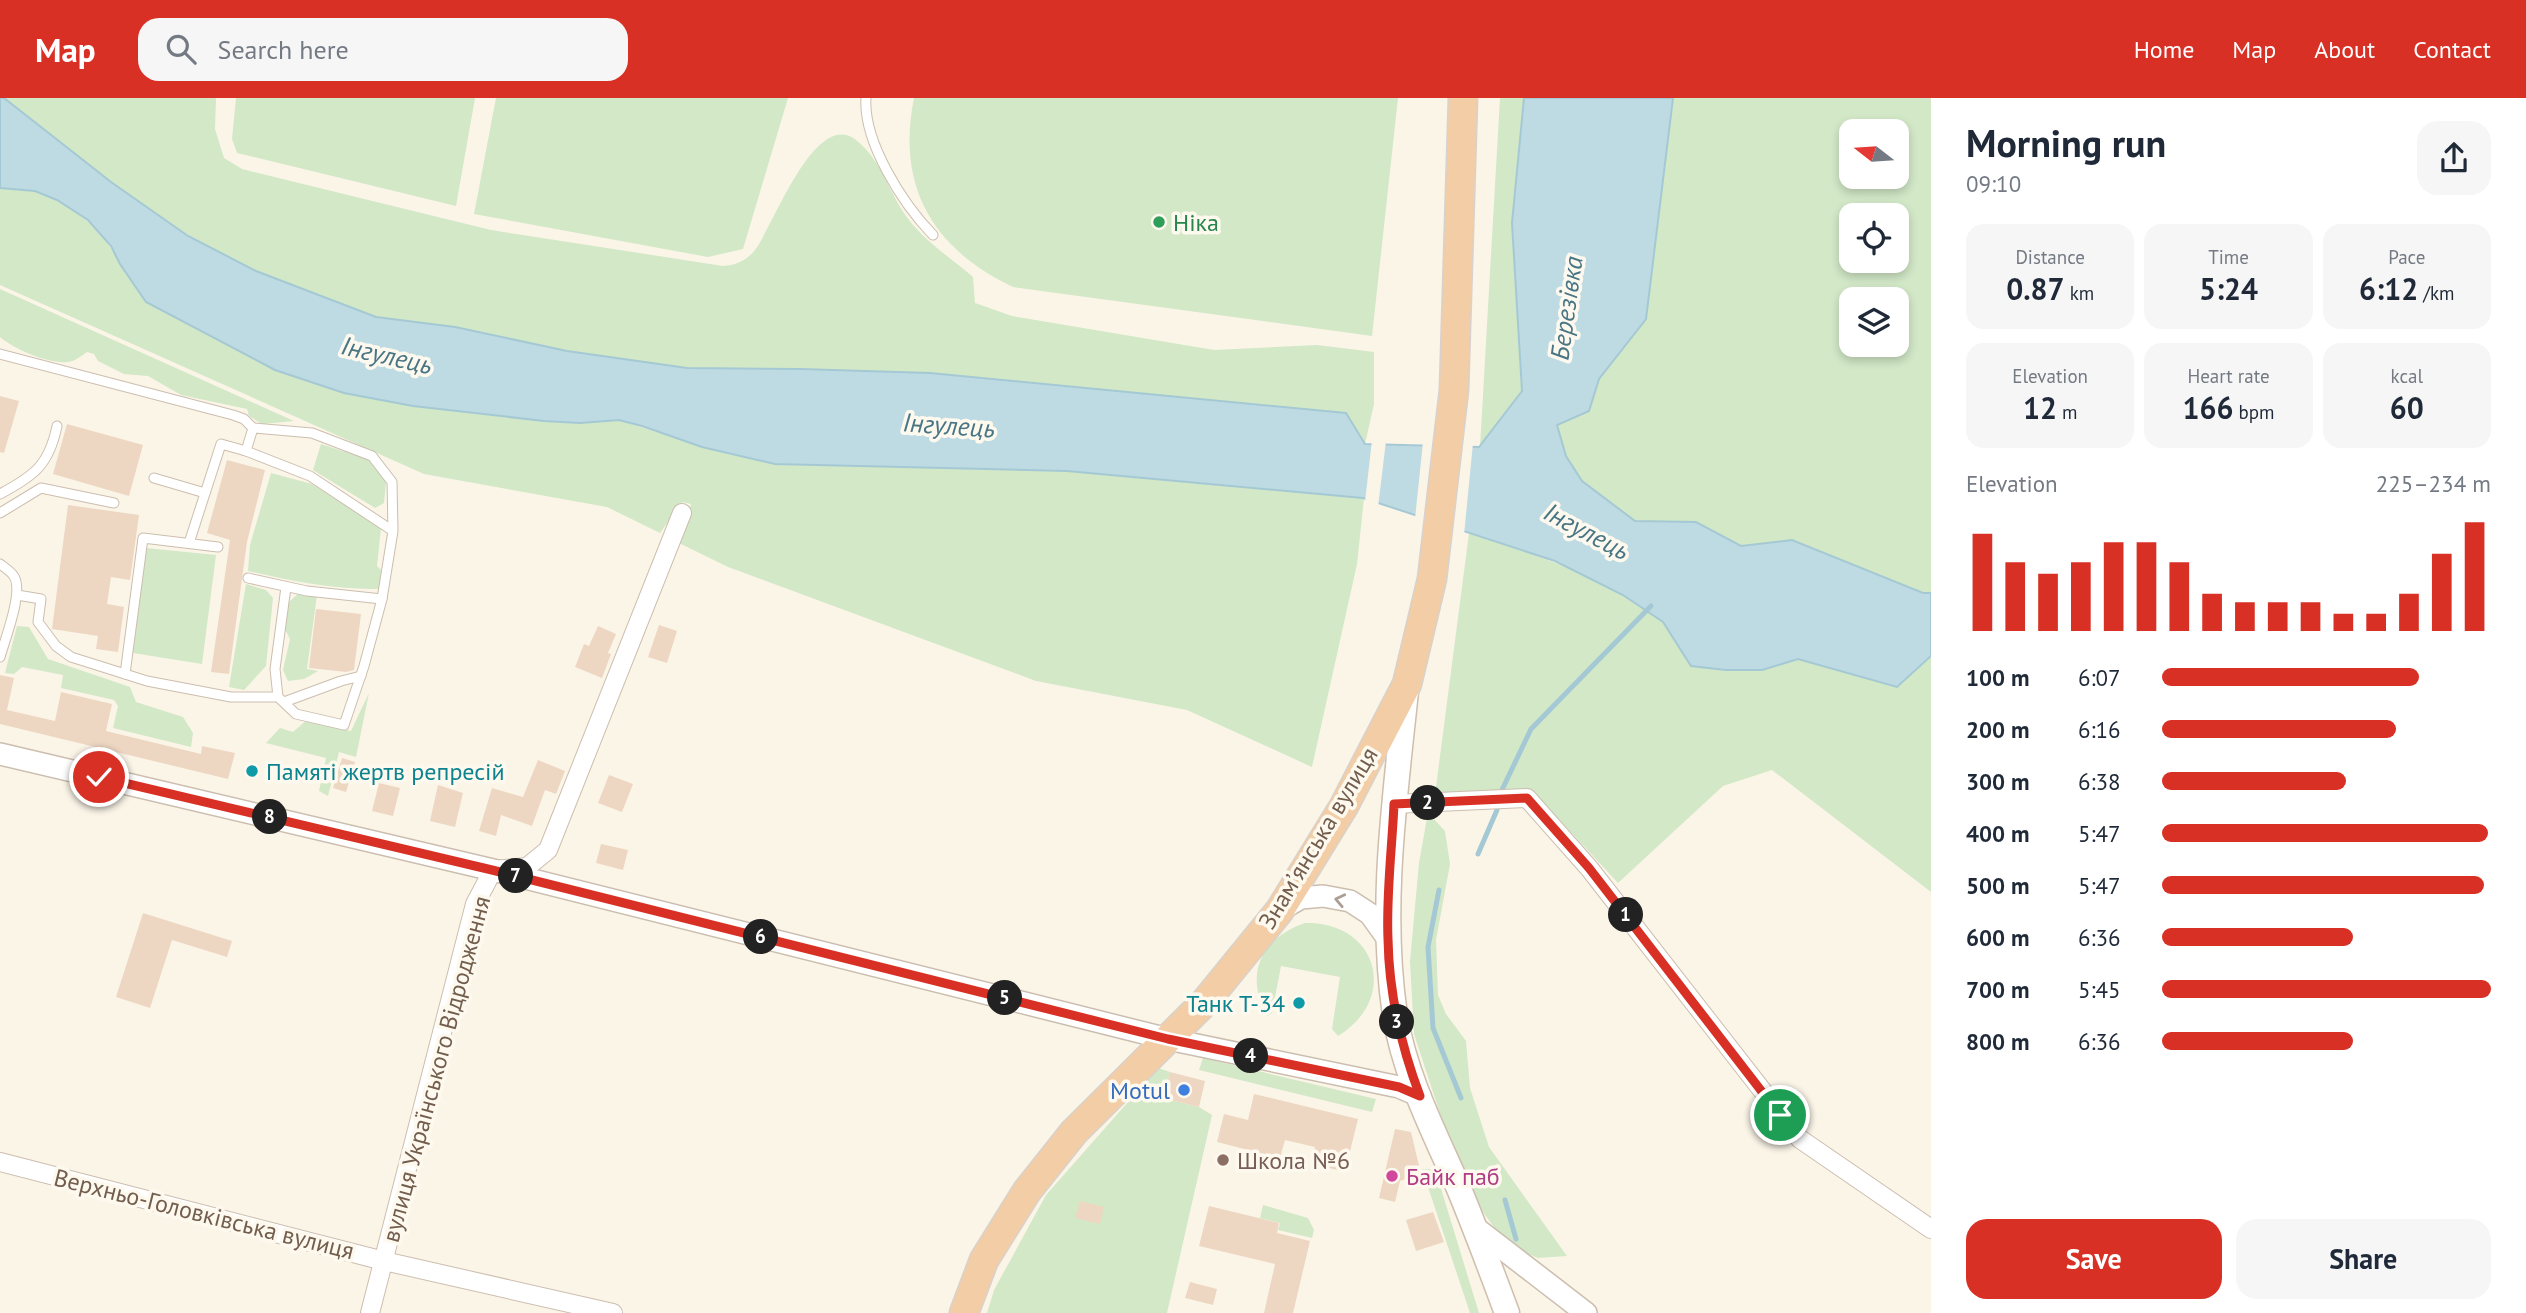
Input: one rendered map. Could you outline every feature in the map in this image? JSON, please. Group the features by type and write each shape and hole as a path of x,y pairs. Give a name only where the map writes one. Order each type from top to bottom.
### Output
{"highway":[{"name":"Знамʼянська вулиця","path":"964,1313 984,1260 1027,1191 1074,1132 1205,1002 1280,910 1343,806 1407,684 1432,579 1454,390 1463,98"}],"main road":[{"path":"1407,684 1394,804 1388,939 1395,1016 1406,1059 1476,1229 1507,1313"}],"street":[{"name":"вулиця Українського Відродження","path":"370,1313 475,904 492,870 527,867 548,849 682,513"},
{"path":"0,754 492,870 1168,1039 1399,1087 1420,1096"},
{"path":"1394,804 1527,798 1589,868 1800,1139 1931,1229"},
{"path":"1280,910 1301,898 1323,896 1350,901 1370,914 1388,939"},
{"name":"Верхньо-Головківська вулиця","path":"0,1162 384,1261 613,1313"},
{"path":"1476,1229 1586,1313"}],"lane":[{"path":"866,98 867,122 878,154 918,220 933,235"},
{"path":"0,354 233,415 244,419 253,428 312,433 372,456 392,482 393,531 382,599 361,677 344,725 296,714 281,699 275,668 286,587"},
{"path":"0,494 25,481 42,467 53,448 57,426"},
{"path":"246,451 253,428"},
{"path":"189,543 222,444 310,476 393,531"},
{"path":"154,478 205,493"},
{"path":"0,513 41,488 114,503"},
{"path":"125,674 144,538 218,547"},
{"path":"0,565 13,575 17,583 17,595 0,657"},
{"path":"248,578 286,587 382,599"},
{"path":"17,595 41,598 38,622 56,646 71,657 125,674 231,698 281,699 361,677"}],"green space":[{"path":"4,98 216,98 215,129 224,158 242,169 491,230 723,266 740,262 755,250 797,174 811,155 825,140 841,135 856,140 865,148 909,220 931,243 973,277 975,303 1012,316 1214,350 1317,345 1374,352 1374,404 1365,444 1346,413 930,373 687,368 567,351 455,327 376,317 256,271 188,236 111,182"},
{"path":"236,98 475,98 456,206 237,153 232,139"},
{"path":"496,98 788,98 743,249 708,257 474,214"},
{"name":"Ніка","path":"914,98 1398,98 1372,336 1013,287 985,272 961,254 942,234 927,212 916,187 911,160 910,130"},
{"path":"1500,98 1524,98 1512,223 1522,391 1480,447"},
{"path":"1673,98 1931,98 1931,593 1923,593 1793,540 1741,546 1696,522 1635,521 1582,481 1566,456 1557,425 1589,411 1599,379 1646,319"},
{"path":"0,188 33,191 60,201 95,229 120,264 275,370 344,393 413,406 544,421 580,423 619,420 675,438 775,464 1067,471 1364,498 1357,564 1312,767 1187,710 1036,681 728,567 679,543 691,504 682,502 660,533 607,507 424,474 0,285"},
{"path":"0,289 294,421 262,424 249,416 247,409 181,395 148,376 124,374 98,361 94,354 87,352 72,361 59,362 22,351 0,337"},
{"path":"321,444 370,460 386,482 384,503 375,508 313,470"},
{"path":"271,473 312,484 381,528 377,566 381,570 380,589 330,586 248,571 250,545"},
{"path":"1469,533 1570,568 1619,592 1661,621 1691,666 1762,670 1798,659 1897,687 1931,656 1931,892 1772,770 1723,786 1618,883 1531,789 1446,795 1436,787"},
{"path":"146,548 216,555 202,664 133,653"},
{"path":"246,584 266,590 273,598 266,666 244,690 229,687"},
{"path":"300,592 317,595 307,669 318,671 304,679 288,681 283,670 290,639 285,629 289,602"},
{"path":"17,626 29,627 48,659 130,687 136,702 183,717 193,733 191,747 113,728 118,706 114,700 61,688 63,675 22,667 14,674 5,673"},
{"path":"369,693 356,757 339,752 328,796 319,791 326,758 266,743 280,728 293,732 307,720 351,731"},
{"path":"1431,816 1445,831 1450,864 1436,940 1438,995 1446,1014 1466,1041 1470,1088 1489,1147 1567,1256 1538,1258 1506,1244 1483,1212 1446,1132 1414,1034 1410,961 1419,863 1427,818"},
{"path":"1305,923 1330,926 1349,934 1363,948 1372,964 1374,983 1369,1002 1357,1020 1338,1036 1332,1029 1340,977 1281,966 1272,1013 1267,1016 1260,1001 1257,972 1261,959 1277,938"},
{"path":"1203,1058 1376,1099 1372,1112 1199,1070"},
{"path":"1158,1068 1170,1072 1163,1098 1199,1107 1212,1115 1167,1313 987,1313 994,1290 1046,1195"},
{"path":"1422,1169 1435,1169 1479,1313 1470,1313"},
{"path":"1263,1205 1308,1218 1314,1230 1312,1238 1278,1230 1280,1223 1260,1218"}],"water":[{"path":"0,98 4,98 111,182 188,236 256,271 376,317 455,327 567,351 687,368 930,373 1346,413 1365,444 1479,447 1522,391 1512,223 1524,98 1673,98 1646,319 1599,379 1589,411 1557,425 1566,456 1582,481 1635,521 1696,522 1741,546 1792,540 1923,593 1931,593 1931,656 1897,687 1798,659 1762,670 1691,666 1663,622 1623,595 1555,561 1363,498 1067,471 775,464 702,447 619,420 580,423 544,421 413,406 344,393 275,370 146,302 111,246 88,220 57,200 35,191 0,188"}],"pier":[{"path":"1372,440 1386,441 1378,507 1365,502"},
{"path":"1423,442 1473,443 1464,535 1415,519"}],"building":[{"path":"0,396 19,401 4,453 0,452"},
{"path":"67,424 143,445 129,496 53,474"},
{"path":"227,460 265,470 247,542 229,674 211,672 230,540 207,533"},
{"path":"68,505 139,515 130,580 111,577 107,604 124,607 118,652 96,649 98,636 52,629"},
{"path":"316,609 361,614 354,670 346,672 309,668"},
{"path":"659,625 677,631 667,663 648,657"},
{"path":"598,626 616,634 602,678 575,667 584,644 589,646"},
{"path":"0,675 14,678 7,710 55,721 61,692 112,704 106,731 201,754 202,746 235,753 228,779 0,724"},
{"path":"342,758 355,762 346,792 333,788"},
{"path":"538,760 565,771 556,794 545,790 532,826 501,815 496,836 479,831 492,788 523,797"},
{"path":"609,775 633,784 622,812 598,803"},
{"path":"379,783 400,788 393,816 372,811"},
{"path":"438,785 463,793 455,827 430,821"},
{"path":"601,844 628,850 623,870 596,863"},
{"path":"143,913 232,941 227,957 172,940 150,1008 116,997"},
{"name":"Motul","path":"1170,1072 1205,1081 1199,1107 1163,1098"},
{"path":"1254,1094 1358,1119 1345,1172 1329,1168 1330,1164 1312,1159 1315,1147 1285,1140 1280,1158 1217,1142 1224,1114 1248,1120"},
{"name":"Байк паб","path":"1395,1129 1411,1132 1421,1174 1400,1181 1395,1202 1379,1198"},
{"path":"1080,1201 1104,1207 1100,1224 1075,1218"},
{"path":"1209,1206 1279,1223 1277,1233 1310,1241 1293,1313 1264,1313 1275,1264 1199,1246"},
{"path":"1433,1212 1444,1242 1416,1251 1406,1220"},
{"path":"1190,1282 1217,1289 1213,1305 1185,1298"}],"waterway":[{"path":"1501,792 1531,729 1651,606"},
{"path":"1478,854 1497,810"},
{"path":"1439,890 1428,947 1433,1028 1461,1098"},
{"path":"1505,1200 1516,1239"}],"place":[{"name":"Ніка","path":"1159,222"},
{"name":"Памяті жертв репресій","path":"252,771"},
{"name":"Танк Т-34","path":"1299,1003"},
{"name":"Motul","path":"1184,1090"},
{"name":"Школа №6","path":"1223,1160"},
{"name":"Байк паб","path":"1392,1176"}],"route":[{"path":"99,777 492,870 1168,1039 1399,1087 1420,1096 1406,1059 1395,1016 1388,939 1394,804 1527,798 1589,868 1780,1115"}],"water label":[{"name":"Березівка","path":"1566,308"},
{"name":"Інгулець","path":"387,355"},
{"name":"Інгулець","path":"949,425"},
{"name":"Інгулець","path":"1587,531"}]}
